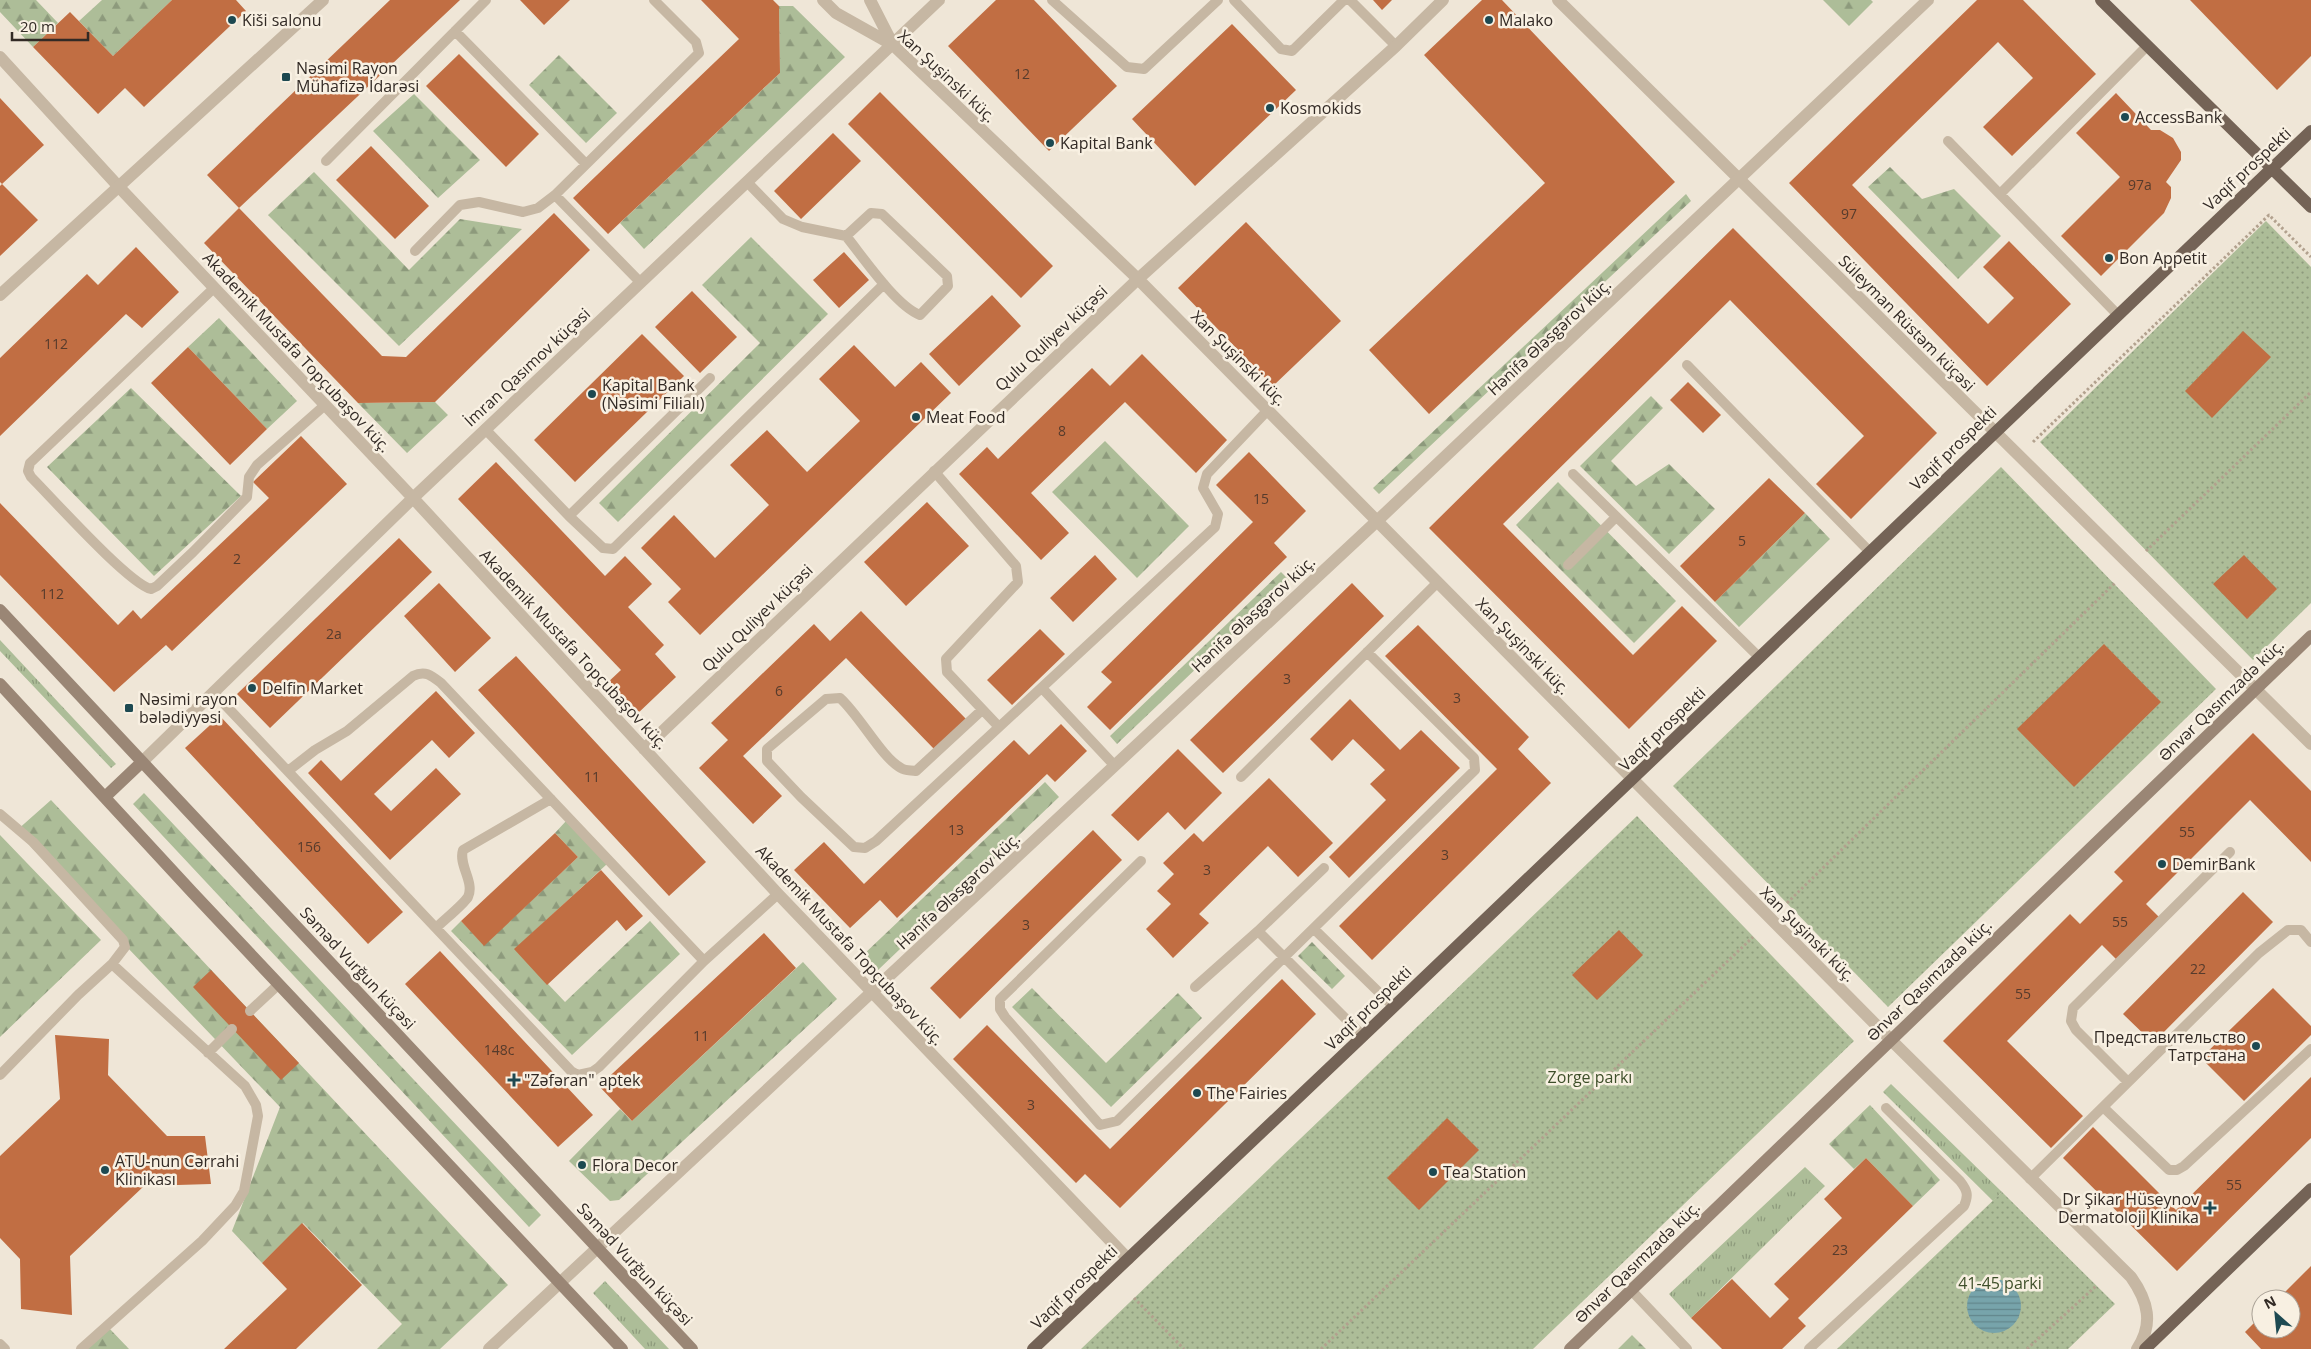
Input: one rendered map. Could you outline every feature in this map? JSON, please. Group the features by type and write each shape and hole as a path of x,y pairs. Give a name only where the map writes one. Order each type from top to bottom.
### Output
{"main road":[{"path":"2101,0 2311,207"},
{"name":"Vaqif prospekti","path":"1033,1349 2311,131"},
{"name":"Səməd Vurğun küçəsi","path":"0,610 692,1349"},
{"name":"Ənvər Qasımzadə küç.","path":"1570,1349 2311,636"},
{"path":"0,684 622,1349"},
{"path":"105,797 142,762"},
{"path":"2145,1349 2311,1189"}],"street":[{"path":"0,295 323,0"},
{"name":"Xan Şuşinski küç.","path":"823,0 836,13 893,44 1138,279 1632,780 2030,1179 2122,1268 2138,1288 2145,1301 2148,1320 2147,1330 2137,1349"},
{"path":"870,0 893,44"},
{"name":"İmran Qasımov küçəsi","path":"142,762 485,429 939,0"},
{"name":"Qulu Quliyev küçəsi","path":"644,749 934,471 1138,279 1396,46 1443,0"},
{"name":"Süleyman Rüstəm küçəsi","path":"1558,0 2311,744"},
{"name":"Hənifə Ələsgərov küç.","path":"560,1283 1377,521 1928,0"},
{"name":"Akademik Mustafa Topçubaşov küç.","path":"0,57 118,187 413,498 778,894 1128,1259"},
{"path":"489,1349 560,1283"}],"lane":[{"path":"326,161 486,0"},
{"path":"415,251 460,205 479,202 523,212 538,208 555,195 699,53 696,42 654,0"},
{"path":"1052,0 1127,67 1144,69 1218,0"},
{"path":"1234,0 1281,49 1292,51 1344,0"},
{"path":"1350,0 1396,46"},
{"path":"455,31 586,164"},
{"path":"2000,194 2147,46"},
{"path":"1948,141 2118,314"},
{"path":"747,182 783,220 802,227 846,236 884,284 913,312 920,315 948,286 947,276 882,214 871,213 846,236"},
{"path":"555,195 640,282"},
{"path":"485,429 569,516 603,548 613,549 884,284"},
{"path":"214,288 30,464 28,471 31,477 120,566 142,586 151,589 193,552 247,497 249,478 257,465 325,405"},
{"path":"1687,365 1869,551"},
{"path":"569,516 710,378"},
{"path":"982,710 916,771 903,770 892,762 852,709 840,698 826,699 767,749 767,760 801,797 854,847 865,848 876,841 1215,527 1218,514 1203,488 1208,474 1267,411"},
{"path":"934,471 1016,566 1018,582 946,659 947,672 999,727"},
{"path":"1573,474 1760,658"},
{"path":"1568,565 1616,517"},
{"path":"1241,777 1438,582"},
{"path":"1141,861 1000,999 1000,1008 1005,1017 1100,1125 1117,1121 1475,770 1474,758 1367,652"},
{"path":"288,771 315,750 347,731 413,676 421,672 428,673 442,682 704,961"},
{"path":"1042,688 1114,766"},
{"path":"213,692 571,1071 578,1075 592,1072 599,1067 704,961 778,894"},
{"path":"436,928 468,897 469,887 460,858 463,850 551,799"},
{"path":"0,814 32,842 123,940 124,947 112,964 78,995 0,1074"},
{"path":"2128,1082 2076,1030 2071,1021 2073,1008 2230,852"},
{"path":"1195,986 1258,931 1324,868"},
{"path":"1314,929 1393,1006"},
{"path":"2030,1179 2258,952 2288,930 2301,930 2311,942"},
{"path":"1258,931 1363,1036"},
{"path":"80,1349 202,1241 235,1206 244,1191 258,1116 256,1105 245,1086 112,964"},
{"path":"250,1011 279,984"},
{"path":"208,1053 232,1029"},
{"path":"2103,1107 2169,1170 2177,1170 2184,1166 2311,1050"},
{"path":"1808,1349 1964,1206 1968,1197 1966,1189 1960,1181 1886,1108"},
{"path":"1631,1290 1687,1349"},
{"path":"0,1344 5,1349"}],"path":[{"path":"2019,455 2269,215 2311,257"},
{"path":"2146,551 2311,392"},
{"path":"1787,903 2115,583"},
{"path":"1321,1349 1753,936"},
{"path":"2027,1349 2096,1286"},
{"path":"1134,1298 1184,1349"}],"green space":[{"path":"0,0 36,0 58,23 33,47 0,12"},
{"path":"102,0 172,0 113,56 79,21"},
{"path":"1823,0 1871,0 1873,2 1849,26"},
{"path":"779,6 793,6 845,57 644,249 620,223 780,73"},
{"path":"559,55 617,113 586,143 529,85"},
{"path":"414,94 480,160 438,198 373,131"},
{"path":"1890,167 1922,199 1954,189 2001,236 1958,279 1868,187"},
{"path":"314,172 409,270 460,219 522,229 399,346 268,215"},
{"path":"1686,194 1691,201 1379,494 1373,488"},
{"path":"2266,221 2311,267 2311,603 2253,660 2040,442"},
{"path":"751,237 828,314 618,522 599,503 760,343 702,285"},
{"path":"219,318 297,401 267,429 188,347"},
{"path":"131,388 241,496 154,576 47,467"},
{"path":"1651,396 1663,408 1611,461 1636,486 1669,464 1715,509 1669,554 1580,466"},
{"path":"435,402 448,415 407,453 358,403"},
{"path":"1105,441 1189,526 1137,578 1052,492"},
{"path":"2001,467 2216,689 1888,1007 1673,786"},
{"path":"1558,482 1676,601 1634,643 1516,525"},
{"path":"1805,513 1830,539 1739,627 1715,602"},
{"path":"1281,572 1289,580 1117,744 1110,736"},
{"path":"0,640 116,764 111,768 0,651"},
{"path":"1045,782 1059,797 877,971 862,956"},
{"path":"144,793 541,1215 529,1227 133,804"},
{"path":"51,800 508,1285 440,1349 377,1349 402,1324 303,1223 262,1263 232,1231 280,1107 16,831"},
{"name":"Zorge parkı","path":"1637,816 1854,1041 1533,1349 1081,1349"},
{"path":"566,821 607,864 515,949 565,1002 650,921 680,954 572,1055 451,931 461,921 484,945 578,857 555,833"},
{"path":"0,835 101,940 0,1037"},
{"path":"1312,942 1345,976 1332,989 1298,956"},
{"path":"803,962 837,999 619,1200 610,1201 569,1161 620,1109 632,1121"},
{"path":"1032,988 1106,1063 1178,993 1202,1018 1111,1107 1012,1007"},
{"path":"1891,1084 2002,1192 1993,1201 1883,1092"},
{"path":"1870,1105 1940,1180 1913,1206 1866,1158 1854,1169 1829,1144"},
{"path":"1805,1167 1825,1186 1691,1318 1669,1294"},
{"name":"41-45 parki","path":"2002,1192 2115,1304 2068,1349 1837,1349"},
{"path":"605,1281 669,1349 645,1349 593,1293"},
{"path":"108,1327 129,1349 85,1349"},
{"path":"1632,1335 1646,1349 1618,1349"}],"water":[{"path":"1989,1279 1999,1279 2009,1283 2017,1291 2021,1306 2017,1321 2009,1329 1999,1333 1989,1333 1979,1329 1971,1321 1967,1311 1967,1301 1971,1291 1979,1283"}],"building":[{"path":"172,0 236,0 246,11 144,107 125,88 98,114 33,47 70,12 113,56"},
{"path":"390,0 460,0 239,208 207,175"},
{"path":"520,0 570,0 544,25"},
{"path":"701,0 773,0 779,6 780,73 608,234 573,198 739,39"},
{"path":"996,0 1034,0 1117,86 1049,151 948,46"},
{"path":"1373,0 1392,0 1382,10"},
{"path":"1482,0 1502,0 1675,182 1429,414 1369,350 1545,183 1424,55"},
{"path":"1977,0 2023,0 2096,74 2012,156 1983,127 2033,78 1998,42 1852,185 1988,324 2014,298 1983,267 2009,241 2071,304 1987,386 1789,183"},
{"path":"2190,0 2311,0 2311,56 2277,90"},
{"path":"1232,24 1296,90 1195,186 1132,119"},
{"path":"459,54 539,134 506,167 426,86"},
{"path":"880,92 1053,266 1021,298 848,124"},
{"path":"2116,93 2151,130 2160,130 2173,138 2181,152 2181,160 2166,182 2171,187 2171,198 2164,213 2101,276 2061,236 2120,177 2076,133"},
{"path":"0,98 44,145 2,184 0,182"},
{"path":"833,133 861,161 801,219 774,191"},
{"path":"371,146 429,206 395,239 336,180"},
{"path":"2,184 38,220 0,256 0,186"},
{"path":"239,208 382,356 406,357 554,213 590,250 435,402 358,403 204,243"},
{"path":"1246,222 1341,321 1273,386 1178,288"},
{"path":"1733,228 1937,433 1851,519 1816,484 1864,436 1730,300 1503,524 1633,655 1682,606 1717,641 1629,729 1429,528"},
{"path":"136,247 179,292 142,328 126,314 0,436 0,358 87,274 98,285"},
{"path":"844,252 869,280 839,308 813,280"},
{"path":"692,291 737,337 700,373 655,327"},
{"path":"992,295 1021,326 959,386 929,354"},
{"path":"2243,331 2271,357 2212,418 2185,391"},
{"path":"642,334 684,376 575,482 534,440"},
{"path":"854,345 895,387 921,362 951,393 700,635 668,602 681,589 641,548 674,515 715,558 769,505 730,465 767,430 807,472 860,421 819,379"},
{"path":"188,347 267,429 230,465 151,383"},
{"path":"1142,354 1227,440 1196,473 1125,402 1031,493 1069,533 1041,560 959,474 987,447 998,459 1092,368 1110,386"},
{"path":"1688,382 1721,415 1703,433 1670,400"},
{"path":"301,436 347,484 172,651 166,645 114,692 0,575 0,503 118,625 133,610 141,619 269,498 253,482"},
{"path":"1249,452 1306,511 1274,543 1287,557 1110,730 1087,707 1112,682 1101,672 1253,522 1216,485"},
{"path":"496,462 605,576 625,556 652,584 628,607 664,645 655,654 676,677 635,716 605,685 621,670 458,499"},
{"path":"1769,478 1805,513 1715,602 1680,566"},
{"path":"927,502 969,546 906,606 864,562"},
{"path":"399,538 432,572 270,728 237,694"},
{"path":"1095,555 1117,579 1073,622 1050,598"},
{"path":"2244,555 2277,589 2247,619 2213,584"},
{"path":"439,583 491,638 455,672 404,616"},
{"path":"1352,583 1384,616 1223,773 1190,740"},
{"path":"861,611 966,719 934,749 846,658 743,756 782,796 753,824 699,768 728,740 711,723 814,624 830,641"},
{"path":"1418,625 1529,737 1518,749 1551,783 1372,960 1339,926 1497,769 1385,656"},
{"path":"1040,629 1065,654 1012,705 987,680"},
{"path":"2104,644 2161,702 2074,787 2017,729"},
{"path":"516,656 706,862 669,896 478,690"},
{"path":"436,691 475,733 449,758 432,740 374,794 391,811 436,768 461,794 390,860 308,773 321,760 341,781"},
{"path":"1350,699 1400,750 1421,730 1460,768 1349,878 1329,857 1386,800 1370,784 1385,770 1353,739 1332,761 1310,739"},
{"path":"220,716 403,912 368,944 185,748"},
{"path":"1061,724 1087,751 1055,782 1047,774 897,918 880,900 850,928 794,870 824,842 864,884 1014,740 1029,755"},
{"path":"2253,733 2311,791 2311,862 2250,800 2146,904 2160,918 2117,960 2102,945 2007,1041 2083,1116 2051,1148 1943,1041 2070,914 2080,924 2123,881 2114,872"},
{"path":"1178,749 1222,793 1185,830 1168,812 1138,841 1111,815"},
{"path":"1269,778 1333,843 1298,877 1268,846 1199,914 1209,923 1173,958 1146,929 1171,904 1157,891 1174,874 1163,863 1194,833 1203,842"},
{"path":"1093,830 1122,860 960,1019 930,988"},
{"path":"555,833 578,857 484,946 461,921"},
{"path":"601,870 643,916 626,931 617,920 547,985 514,949"},
{"path":"2243,892 2273,922 2153,1043 2123,1014"},
{"path":"1619,930 1643,955 1597,1000 1572,975"},
{"path":"764,933 796,968 632,1121 599,1086"},
{"path":"440,951 593,1115 558,1147 405,984"},
{"path":"211,970 299,1063 281,1080 193,987"},
{"path":"1282,979 1316,1014 1120,1208 1085,1174 1076,1183 953,1059 987,1025 1110,1149"},
{"name":"Представительство Татрстана","path":"2273,988 2311,1026 2311,1035 2244,1101 2201,1058"},
{"name":"ATU-nun Cərrahi Klinikası","path":"55,1035 109,1039 108,1075 167,1136 205,1136 211,1184 144,1186 70,1256 72,1315 21,1309 20,1259 0,1238 0,1156 60,1099"},
{"path":"2311,1077 2311,1138 2177,1271 2063,1158 2093,1127 2176,1210"},
{"path":"1447,1118 1479,1150 1419,1210 1387,1178"},
{"path":"1866,1158 1913,1206 1798,1318 1806,1326 1782,1349 1722,1349 1691,1318 1732,1279 1770,1318 1789,1299 1774,1284 1842,1218 1824,1199"},
{"path":"302,1223 362,1285 296,1349 224,1349 287,1289 262,1263"},
{"path":"2311,1266 2311,1349 2261,1349 2252,1339 2301,1339 2301,1289 2288,1289"},
{"path":"2251,1326 2251,1338 2245,1332"}],"place":[{"name":"Kiši salonu","path":"232,20"},
{"name":"Malako","path":"1489,20"},
{"name":"Nəsimi Rayon Mühafizə İdarəsi","path":"286,77"},
{"name":"Kosmokids","path":"1270,108"},
{"name":"AccessBank","path":"2125,117"},
{"name":"Kapital Bank","path":"1050,143"},
{"name":"Bon Appetit","path":"2109,258"},
{"name":"Kapital Bank (Nəsimi Filialı)","path":"592,394"},
{"name":"Meat Food","path":"916,417"},
{"name":"Delfin Market","path":"252,688"},
{"name":"Nəsimi rayon bələdiyyəsi","path":"129,708"},
{"name":"DemirBank","path":"2162,864"},
{"name":"Представительство Татрстана","path":"2256,1046"},
{"name":"\"Zəfəran\" aptek","path":"514,1080"},
{"name":"The Fairies","path":"1197,1093"},
{"name":"Flora Decor","path":"582,1165"},
{"name":"ATU-nun Cərrahi Klinikası","path":"105,1170"},
{"name":"Tea Station","path":"1433,1172"},
{"name":"Dr Şikar Hüseynov Dermatoloji Klinika","path":"2210,1208"}]}
